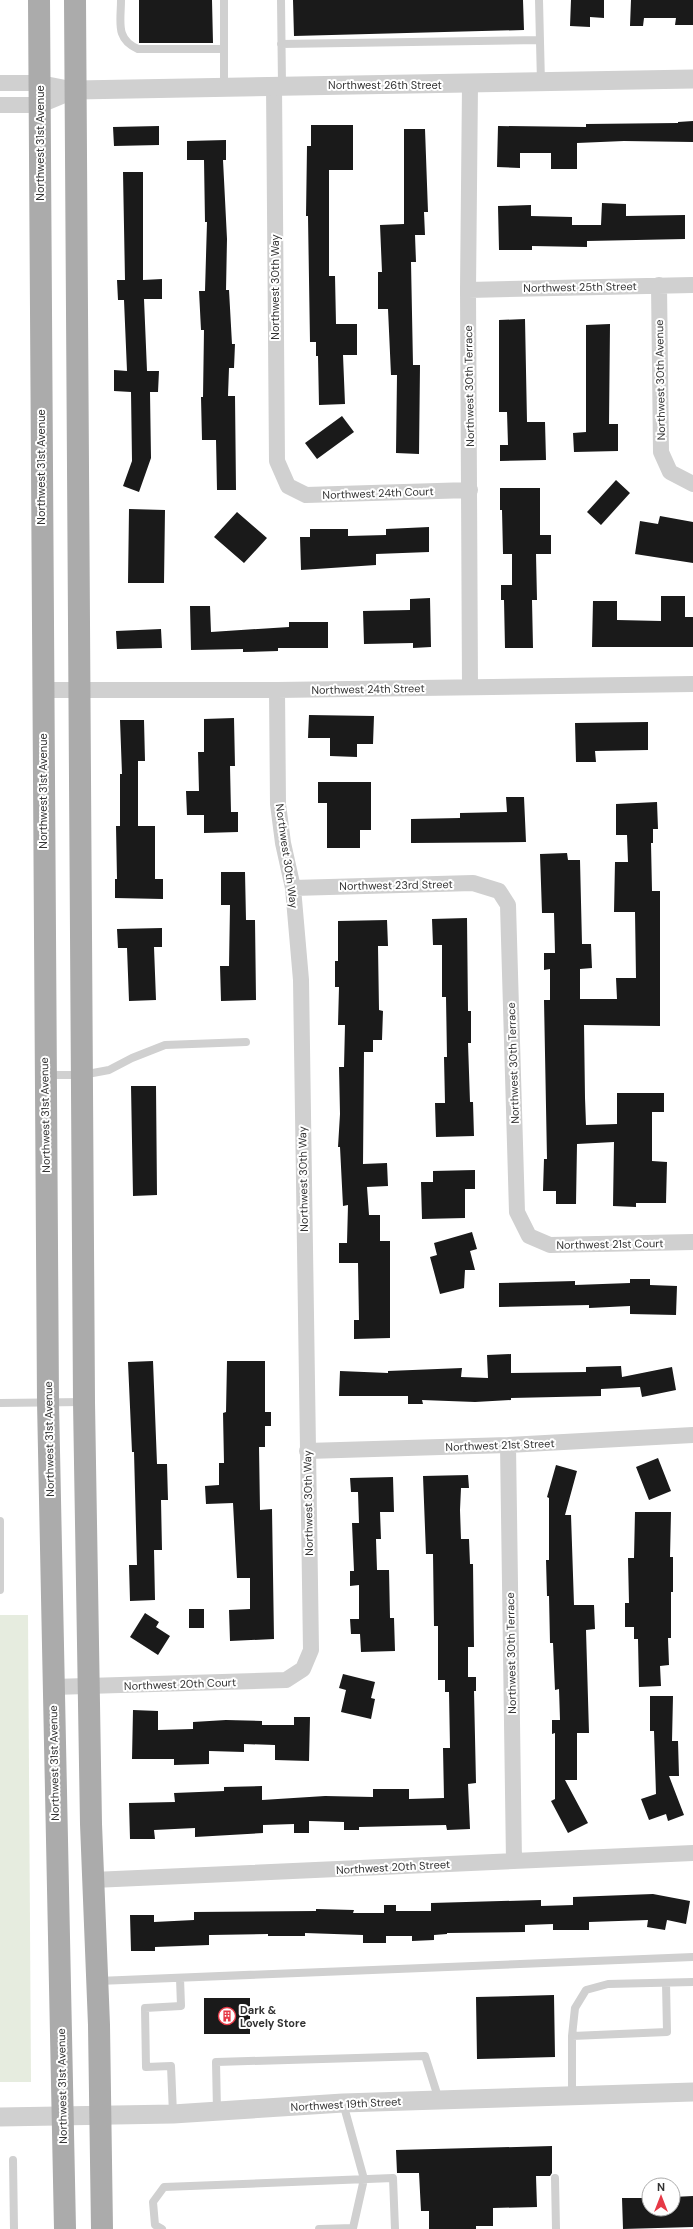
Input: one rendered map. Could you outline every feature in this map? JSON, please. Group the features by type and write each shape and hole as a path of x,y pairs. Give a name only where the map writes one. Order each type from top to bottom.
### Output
{"main road":[{"name":"Northwest 31st Avenue","path":"38,0 40,83 44,1074 53,1687 65,2229"},
{"path":"75,0 84,1402 93,1880 98,1981 102,2229"}],"street":[{"name":"Northwest 26th Street","path":"0,83 40,83 76,90 278,85 541,83 693,79"},
{"name":"Northwest 30th Terrace","path":"470,84 468,290 470,687"},
{"name":"Northwest 30th Way","path":"278,85 277,461 288,486"},
{"name":"Northwest 26th Street","path":"0,105 40,105 76,90"},
{"name":"Northwest 25th Street","path":"468,290 693,285"},
{"name":"Northwest 30th Avenue","path":"659,286 661,452 670,472 693,484"},
{"name":"Northwest 24th Court","path":"288,486 306,495 470,490"},
{"name":"Northwest 24th Street","path":"43,690 277,690 693,684"},
{"name":"Northwest 30th Way","path":"277,690 278,804 283,843 293,888 301,980 311,1650 303,1669"},
{"name":"Northwest 23rd Street","path":"293,888 473,883 499,891"},
{"name":"Northwest 30th Terrace","path":"499,891 508,905 516,1212 529,1236"},
{"name":"Northwest 21st Court","path":"529,1236 550,1245 693,1242"},
{"name":"Northwest 21st Street","path":"307,1451 508,1445 693,1435"},
{"name":"Northwest 30th Terrace","path":"508,1445 514,1861"},
{"name":"Northwest 20th Court","path":"53,1687 286,1680 303,1669"},
{"name":"Northwest 20th Street","path":"93,1880 693,1853"},
{"name":"Northwest 19th Street","path":"0,2117 173,2114 344,2103 693,2092"}],"lane":[{"path":"121,0 121,35 128,45 138,49 224,49"},
{"path":"224,0 224,86"},
{"path":"278,85 281,44 281,0"},
{"path":"539,0 541,83"},
{"path":"281,44 540,40"},
{"path":"44,1074 82,1074 109,1070 132,1058 165,1045 246,1042"},
{"path":"0,1403 84,1402"},
{"path":"0,1521 0,1590"},
{"path":"98,1981 693,1957"},
{"path":"173,2114 171,2066 146,2067 145,2008 181,2006 180,1978"},
{"path":"572,2096 572,2036 575,2008 586,1990 608,1984 693,1982"},
{"path":"572,2036 667,2032 666,1983"},
{"path":"217,2111 216,2062 425,2056 439,2100"},
{"path":"319,2229 353,2229 364,2179 344,2103"},
{"path":"13,2160 14,2229"},
{"path":"162,2229 155,2225 153,2202 164,2187 393,2178 395,2229"},
{"path":"555,2178 556,2229"}],"shaded area":[{"path":"0,1615 28,1615 31,2082 0,2082"}],"building":[{"path":"139,0 212,0 213,43 139,43"},
{"path":"293,0 523,0 524,30 294,36"},
{"path":"571,0 604,0 604,18 590,17 590,27 570,26"},
{"path":"631,0 693,0 693,25 675,25 676,18 644,18 643,26 630,26"},
{"path":"693,121 693,142 624,141 577,143 577,169 551,169 551,153 520,153 520,168 497,167 498,126 586,127 586,124 678,123"},
{"path":"311,125 353,125 353,170 329,170 329,276 335,276 336,324 357,324 357,355 343,355 345,404 319,405 318,356 316,356 316,342 310,342 308,216 306,216 307,146 311,146"},
{"path":"159,126 159,145 114,146 113,127"},
{"path":"404,129 425,129 428,212 424,212 425,235 415,235 416,262 411,262 413,365 420,365 419,454 396,453 397,375 391,375 388,309 378,309 378,272 382,272 380,225 404,224"},
{"path":"226,140 226,160 223,160 227,239 226,290 229,290 232,344 235,344 234,368 229,368 228,396 235,396 236,490 217,490 216,440 202,440 201,397 203,397 204,330 201,330 199,291 205,291 207,222 205,222 204,160 187,160 187,141"},
{"path":"123,172 143,172 143,280 162,279 162,299 144,299 147,371 159,371 158,392 150,392 151,458 139,492 123,486 132,461 131,392 114,391 114,370 127,371 124,300 118,300 117,280 125,280"},
{"path":"602,203 626,204 626,216 685,215 685,239 587,241 587,247 532,246 532,250 499,250 498,206 531,205 531,216 572,217 572,225 601,225"},
{"path":"525,319 527,422 545,422 546,460 500,461 500,445 508,445 507,412 499,412 499,320"},
{"path":"610,324 609,424 618,424 618,451 574,452 573,433 586,432 586,325"},
{"path":"342,416 354,432 317,459 305,443"},
{"path":"616,480 630,493 601,525 587,512"},
{"path":"500,488 540,488 540,535 551,535 551,554 536,554 537,600 532,600 533,648 505,648 504,600 501,600 501,585 512,585 512,554 503,554"},
{"path":"129,509 165,510 164,583 128,583"},
{"path":"237,512 267,538 244,563 214,537"},
{"path":"660,516 693,522 693,563 635,554 640,521 658,524"},
{"path":"429,527 429,552 376,554 376,565 301,570 300,537 310,537 310,529 348,529 348,536 386,535 386,529"},
{"path":"661,596 685,596 685,617 693,617 693,647 592,647 593,601 617,601 617,620 661,621"},
{"path":"430,598 431,647 413,648 413,643 364,644 363,611 410,610 410,599"},
{"path":"190,606 210,606 211,632 289,627 289,622 328,622 328,648 278,648 278,651 243,652 243,649 191,650"},
{"path":"161,629 162,648 117,649 116,631"},
{"path":"309,715 374,716 373,744 357,744 357,757 330,756 330,738 308,738"},
{"path":"234,718 235,766 230,766 231,812 238,812 238,832 204,833 204,815 187,815 186,791 199,791 198,752 204,752 204,719"},
{"path":"120,720 144,720 145,761 138,761 138,826 155,826 155,879 163,879 163,899 115,898 115,879 117,879 116,826 120,826 120,774 122,774"},
{"path":"648,722 648,750 595,751 596,762 576,762 575,723"},
{"path":"318,782 371,782 371,830 360,830 360,848 327,848 327,803 318,803"},
{"path":"506,797 524,797 526,842 411,843 411,819 460,818 460,813 507,812"},
{"path":"657,802 658,829 653,829 653,843 651,843 652,891 660,891 660,1026 584,1025 585,1098 586,1125 617,1124 617,1093 664,1093 664,1112 652,1112 652,1161 667,1162 666,1203 636,1203 636,1207 613,1206 614,1142 577,1144 576,1204 556,1204 556,1191 543,1191 544,1159 547,1159 544,1000 550,1000 550,969 544,970 544,953 555,953 554,913 542,913 540,854 567,853 568,860 580,860 582,944 591,944 592,968 580,969 580,999 617,999 616,978 636,978 635,912 614,912 615,862 628,862 627,835 616,835 616,804"},
{"path":"221,872 245,872 246,920 255,920 256,1000 221,1001 220,966 229,966 230,905 221,905"},
{"path":"467,918 468,1011 471,1011 471,1043 468,1043 470,1102 473,1102 474,1136 436,1137 435,1103 445,1103 444,1057 447,1057 446,997 442,997 442,945 433,945 432,919"},
{"path":"387,920 388,946 378,946 379,1010 383,1011 382,1040 373,1040 373,1052 364,1052 363,1164 387,1163 388,1186 367,1187 369,1215 380,1215 380,1241 390,1241 390,1338 354,1339 354,1320 359,1320 358,1263 339,1263 339,1243 347,1243 348,1205 343,1206 340,1147 338,1147 340,1114 339,1067 344,1067 345,1025 338,1025 339,987 335,987 335,961 338,961 338,921"},
{"path":"162,928 162,947 154,947 156,1000 129,1001 127,948 118,948 117,929"},
{"path":"131,1086 156,1086 157,1195 133,1196"},
{"path":"475,1170 475,1189 465,1189 465,1218 422,1219 421,1182 433,1182 433,1171"},
{"path":"472,1232 477,1249 470,1251 475,1270 465,1270 464,1288 440,1294 430,1257 437,1255 434,1243"},
{"path":"630,1279 650,1279 650,1285 677,1286 676,1315 630,1314 630,1306 589,1308 589,1305 499,1307 499,1283 575,1281 575,1285 630,1283"},
{"path":"511,1354 511,1373 586,1372 586,1367 621,1366 622,1377 672,1367 676,1390 642,1397 640,1387 601,1389 601,1396 511,1398 511,1400 475,1402 422,1400 423,1404 408,1404 408,1396 339,1396 340,1371 388,1373 388,1371 462,1368 461,1377 488,1378 487,1355"},
{"path":"153,1361 157,1464 167,1464 168,1500 161,1500 162,1550 154,1550 155,1600 130,1601 129,1565 137,1565 134,1452 132,1452 128,1362"},
{"path":"227,1361 265,1361 265,1412 271,1412 271,1426 265,1426 265,1447 259,1447 260,1510 272,1509 274,1639 230,1641 229,1610 250,1609 250,1578 237,1578 233,1503 206,1504 205,1486 219,1485 219,1463 224,1463 223,1413 226,1412"},
{"path":"658,1458 671,1491 649,1500 636,1467"},
{"path":"556,1465 577,1471 565,1515 571,1515 574,1605 594,1605 595,1629 586,1630 589,1733 577,1733 577,1780 565,1780 588,1823 568,1833 551,1801 555,1799 555,1733 552,1734 552,1720 560,1720 559,1689 555,1690 553,1643 550,1643 549,1596 547,1596 546,1560 549,1560 549,1498 547,1497"},
{"path":"468,1475 469,1488 461,1488 460,1510 461,1539 469,1539 470,1564 473,1564 474,1647 468,1647 468,1677 476,1677 476,1691 474,1691 476,1783 468,1784 470,1829 447,1830 446,1825 359,1827 359,1830 344,1830 344,1822 309,1821 309,1833 294,1833 294,1824 263,1825 263,1833 195,1837 195,1828 154,1830 155,1839 130,1839 129,1803 175,1802 174,1793 224,1791 224,1787 262,1786 262,1800 325,1796 373,1797 373,1789 409,1789 409,1799 444,1798 443,1748 450,1748 449,1692 445,1692 445,1680 438,1680 438,1626 434,1626 433,1554 426,1554 423,1476"},
{"path":"393,1477 394,1512 380,1512 381,1539 376,1539 377,1570 389,1570 390,1618 394,1618 395,1651 361,1652 360,1634 351,1634 350,1619 359,1619 359,1585 350,1586 350,1571 354,1571 352,1523 359,1523 358,1492 351,1492 350,1478"},
{"path":"635,1512 671,1512 670,1557 673,1557 673,1592 671,1592 671,1638 668,1638 669,1665 660,1666 661,1686 639,1687 638,1639 634,1639 634,1627 625,1627 625,1603 629,1603 628,1558 634,1558"},
{"path":"189,1609 204,1609 204,1628 189,1628"},
{"path":"145,1613 159,1622 156,1627 170,1636 158,1655 130,1637"},
{"path":"343,1674 375,1682 371,1698 375,1699 371,1719 341,1712 346,1690 339,1688"},
{"path":"650,1696 673,1696 672,1741 678,1741 679,1776 669,1776 684,1815 668,1821 666,1814 649,1820 641,1799 656,1794 654,1731 650,1731"},
{"path":"133,1710 158,1711 158,1730 193,1729 193,1722 226,1720 262,1721 262,1725 294,1725 294,1717 310,1717 309,1761 275,1760 275,1745 244,1744 244,1752 209,1751 209,1764 174,1765 174,1759 132,1759"},
{"path":"653,1894 690,1901 686,1924 667,1920 665,1930 647,1927 648,1920 589,1922 589,1930 553,1930 553,1924 525,1925 525,1932 447,1933 434,1935 434,1940 412,1941 412,1936 386,1936 386,1943 363,1943 363,1935 305,1933 305,1936 268,1936 268,1934 209,1935 209,1945 155,1947 155,1951 131,1951 130,1915 154,1915 154,1922 194,1920 194,1912 316,1911 316,1909 354,1910 353,1913 384,1913 384,1905 396,1905 396,1911 431,1911 431,1903 541,1900 541,1906 573,1905 573,1897"},
{"path":"554,1995 555,2057 477,2059 476,1997"},
{"name":"Dark & Lovely Store","path":"204,1998 250,1998 250,2034 204,2034"},
{"path":"552,2146 552,2173 550,2176 536,2176 537,2207 493,2208 493,2226 476,2226 476,2229 429,2229 429,2211 421,2211 419,2173 397,2173 396,2150"},
{"path":"693,2196 693,2227 623,2229 622,2198 641,2198 641,2217 681,2217 681,2197"}],"place":[{"name":"Dark & Lovely Store","path":"227,2016"}]}
